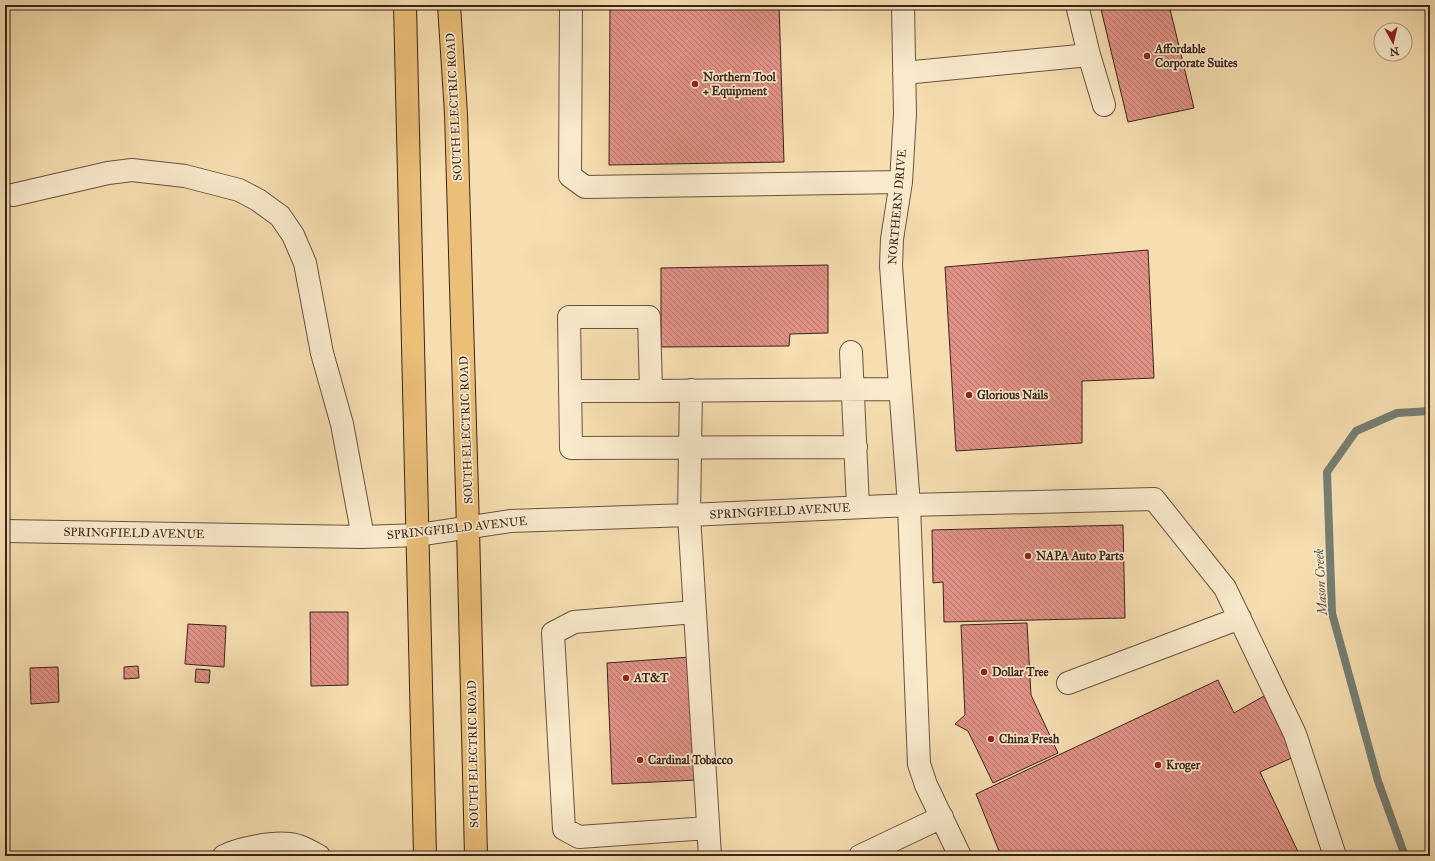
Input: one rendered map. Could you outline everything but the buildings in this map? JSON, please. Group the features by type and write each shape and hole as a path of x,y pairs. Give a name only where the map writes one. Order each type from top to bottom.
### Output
{"main road":[{"path":"405,5 425,856"},
{"name":"SOUTH ELECTRIC ROAD","path":"449,5 456,114 476,856"}],"street":[{"path":"571,5 570,176 585,187 901,182"},
{"name":"NORTHERN DRIVE","path":"903,5 905,114 901,182 892,239 891,266 909,505 919,764 926,785 960,856"},
{"path":"1077,5 1089,55 1104,105"},
{"path":"904,73 1089,55"},
{"path":"13,195 108,173 132,170 185,176 239,190 258,200 280,216 293,236 305,263 322,353 342,424 363,537"},
{"path":"651,392 649,317 569,317 571,448 856,447"},
{"path":"851,352 858,507"},
{"path":"570,391 651,392 691,390 900,390"},
{"path":"691,390 689,515 710,856"},
{"name":"SPRINGFIELD AVENUE","path":"5,531 363,537 418,535 510,521 909,505 1154,499 1225,588 1240,618"},
{"path":"695,612 574,622 553,633 564,829 579,837 708,828"},
{"path":"1068,684 1240,618 1295,734 1335,856"},
{"path":"860,856 942,817"},
{"path":"224,856 257,846 290,844 306,848 318,856"}],"waterway":[{"name":"Mason Creek","path":"1405,856 1378,781 1332,613 1327,472 1356,431 1397,413 1430,411"}],"place":[{"name":"Affordable Corporate Suites","path":"1147,56"},
{"name":"Northern Tool + Equipment","path":"695,84"},
{"name":"Glorious Nails","path":"969,395"},
{"name":"NAPA Auto Parts","path":"1028,556"},
{"name":"Dollar Tree","path":"984,672"},
{"name":"AT&T","path":"626,678"},
{"name":"China Fresh","path":"991,739"},
{"name":"Cardinal Tobacco","path":"640,760"},
{"name":"Kroger","path":"1158,765"}]}
